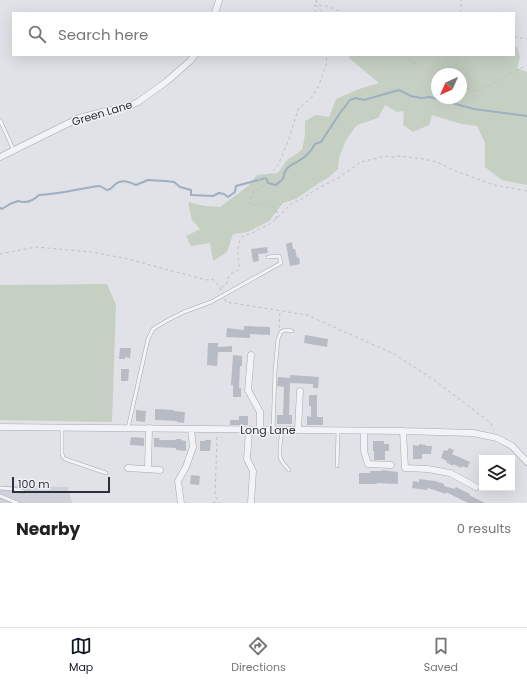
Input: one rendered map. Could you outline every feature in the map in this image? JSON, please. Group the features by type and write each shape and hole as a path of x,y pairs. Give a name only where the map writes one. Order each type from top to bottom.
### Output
{"street":[{"path":"215,12 219,0"},
{"name":"Green Lane","path":"0,157 79,118 127,107 138,102 166,82 194,56"},
{"path":"251,355 248,390 260,412 260,430"},
{"path":"298,430 300,391"},
{"name":"Long Lane","path":"0,427 473,433 497,438 512,446 527,462"},
{"path":"148,469 149,428"},
{"path":"181,503 178,481 186,467 193,447 191,429"},
{"path":"249,430 247,459 253,471 251,503"},
{"path":"364,431 364,451 368,464 391,465"},
{"path":"403,431 405,468 428,469 450,473 476,486"},
{"path":"128,468 160,470"}],"lane":[{"path":"0,120 14,150"},
{"path":"128,428 148,339 153,329 184,312 211,302 281,264 279,256 268,256"},
{"path":"273,430 275,371 279,334 285,330 292,331"},
{"path":"62,428 63,457 106,473"},
{"path":"282,430 280,453 281,459 289,470"},
{"path":"337,466 338,431"},
{"path":"0,488 14,489 24,492"},
{"path":"0,496 17,503"}],"path":[{"path":"315,12 316,0"},
{"path":"461,0 461,12"},
{"path":"316,5 322,12"},
{"path":"316,5 327,6 342,12"},
{"path":"515,37 527,39"},
{"path":"274,222 277,218 277,212 274,208 263,203 255,205 249,202 252,193 263,187 258,184 257,180 268,177 278,165 289,139 298,109 312,97 319,85 327,62 326,56"},
{"path":"404,56 420,68 431,73"},
{"path":"467,88 479,91 527,65"},
{"path":"220,287 226,284 229,276 232,273 235,273 239,268 240,264 238,259 238,249 241,238 274,222 292,203 302,199 315,190 338,178 361,162 385,156 424,159 437,162 494,186 527,191"},
{"path":"0,254 36,247 91,252 124,258 206,280 212,279 220,287 226,302 306,315 394,354 434,380 491,423 497,438"},
{"path":"279,334 280,311"},
{"path":"213,503 219,502 215,496 217,429"}],"shaded area":[{"path":"0,486 68,487 72,503 0,503"}],"green space":[{"path":"515,47 517,47 520,58 517,68 527,72 527,185 502,180 485,167 485,143 477,126 461,124 432,115 429,125 413,132 403,125 404,111 397,112 385,105 378,118 357,125 346,140 339,158 338,169 329,177 296,199 283,203 269,221 248,232 233,234 227,252 213,261 210,243 191,246 186,236 200,229 192,220 188,202 205,206 220,207 248,186 257,175 278,173 287,160 302,150 305,135 305,121 316,115 329,117 336,99 359,89 379,83 349,58 350,56 515,56"},
{"path":"107,284 116,305 112,422 0,420 0,285"}],"building":[{"path":"292,242 297,258 299,257 300,264 290,266 286,244"},
{"path":"267,247 268,253 258,254 259,261 253,262 251,249"},
{"path":"244,326 270,327 270,335 250,334 250,338 226,337 227,328 244,330"},
{"path":"305,335 328,339 327,347 304,343"},
{"path":"208,343 218,343 218,347 232,346 232,352 218,352 217,366 207,365"},
{"path":"120,348 131,348 130,358 125,357 125,359 119,359"},
{"path":"233,355 242,356 239,388 241,388 241,397 233,397 233,385 231,385"},
{"path":"121,369 129,369 128,381 121,381"},
{"path":"290,375 319,377 318,388 313,388 313,384 290,383 289,415 292,415 292,424 277,424 277,415 283,415 284,387 277,386 278,377 290,378"},
{"path":"309,395 317,395 317,417 323,417 323,425 307,425 307,416 311,417"},
{"path":"155,409 185,412 184,423 177,421 155,420"},
{"path":"136,410 146,411 145,422 136,421"},
{"path":"239,416 248,416 248,425 230,425 230,420 239,420"},
{"path":"131,437 144,438 144,446 130,445"},
{"path":"154,438 160,438 159,440 181,439 186,441 186,451 176,450 176,448 154,447"},
{"path":"211,440 210,451 200,451 200,441"},
{"path":"373,441 384,441 384,444 389,444 389,451 385,451 385,460 374,460"},
{"path":"419,444 432,446 431,454 422,454 422,459 413,459 413,445 419,446"},
{"path":"449,448 454,450 452,454 470,462 467,468 462,466 461,468 453,464 453,466 441,458 444,450 447,451"},
{"path":"382,470 398,472 398,484 359,484 359,473 370,473 370,471"},
{"path":"191,475 200,476 199,485 190,484"},
{"path":"419,479 435,481 444,484 444,486 455,489 456,487 485,503 468,503 446,492 446,494 428,488 427,490 412,488 413,481 419,482"}],"waterway":[{"path":"0,208 2,209 18,201 30,201 39,195 100,186 107,190 122,181 136,185 148,180 174,182 180,187 191,190 191,195 213,196 219,193 228,197 235,192 236,186 262,179 266,178 268,183 276,185 283,179 288,167 305,157 315,144 321,142 350,100 355,98 364,100 399,90 411,96 421,98 430,97 474,109 527,116"}]}
